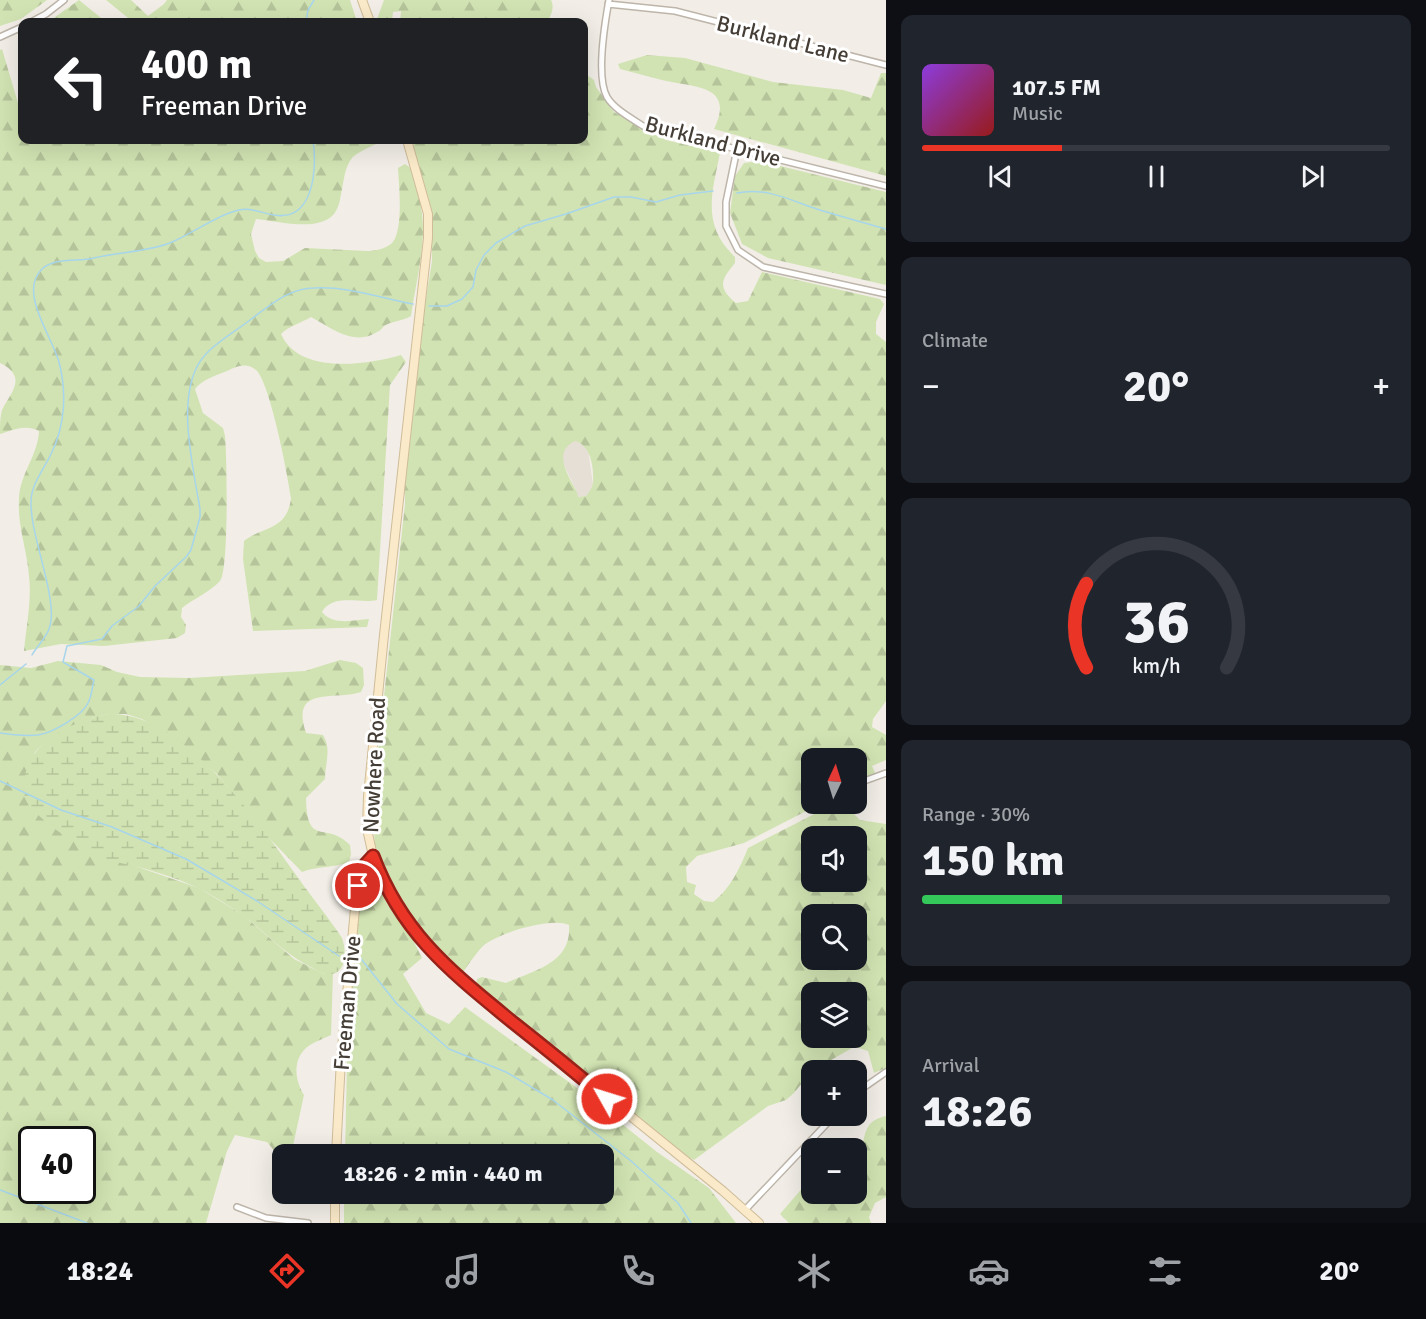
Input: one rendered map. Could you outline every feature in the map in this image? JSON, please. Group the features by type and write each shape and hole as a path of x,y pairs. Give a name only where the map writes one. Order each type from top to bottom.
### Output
{"street":[{"path":"40,18 64,0"},
{"path":"362,0 369,18"},
{"name":"Burkland Lane","path":"609,2 675,11 886,65"},
{"name":"Burkland Drive","path":"609,2 601,69 607,96 622,112 643,126 886,186"},
{"path":"0,37 18,29"},
{"name":"Nowhere Road","path":"407,144 428,214 428,238 371,763 367,816 368,835 373,856 384,883 407,922 444,965 759,1223"},
{"path":"737,149 726,202 726,226 738,250 763,267 886,294"},
{"path":"867,780 886,773"},
{"name":"Freeman Drive","path":"337,1144 341,1059 356,898 362,868 373,856"},
{"path":"867,1085 886,1072"},
{"path":"745,1210 825,1126"},
{"path":"335,1204 335,1223"},
{"path":"237,1207 266,1218 308,1223"}],"shaded area":[{"path":"575,440 582,442 588,449 593,485 587,496 577,497 577,492 563,463 563,452 568,444"}],"green space":[{"path":"0,0 47,0 22,18 0,26"},
{"path":"79,0 101,18 54,18"},
{"path":"106,0 131,0 148,16 167,0 350,0 356,18 128,18"},
{"path":"384,0 551,0 553,8 549,18 400,18 401,11 393,12 392,18 377,18"},
{"path":"2,49 18,103 18,144 376,144 362,151 349,162 337,208 326,220 296,224 256,219 251,234 255,251 259,258 266,262 283,261 305,248 367,251 388,246 398,230 400,197 398,168 405,164 412,169 421,206 423,239 411,316 387,324 368,336 342,334 311,317 281,334 290,347 303,356 318,361 353,364 401,355 406,362 390,385 377,600 339,601 327,606 322,612 338,621 369,619 367,627 253,631 243,559 244,541 285,517 291,498 278,430 267,392 256,370 249,366 241,366 210,378 195,389 203,413 223,428 225,436 226,536 223,573 220,581 182,608 181,617 186,625 185,633 177,638 104,646 61,644 24,651 30,585 19,518 19,498 22,481 36,448 39,431 24,428 0,434 2,410 13,391 15,380 9,368 0,363 0,50"},
{"path":"647,55 685,58 773,82 843,90 871,98 881,73 886,73 886,176 714,129 720,104 716,96 709,91 620,69 618,64"},
{"path":"588,76 594,80 596,87 614,112 666,140 720,153 712,195 713,221 724,245 735,257 735,263 723,283 726,292 736,303 748,301 762,272 880,299 884,304 876,322 876,334 886,342 886,701 873,719 872,727 886,735 886,760 872,766 876,775 867,778 867,748 801,748 801,814 744,843 697,856 686,867 687,882 696,885 694,894 704,901 713,902 729,884 748,848 814,814 854,814 860,820 886,824 886,1068 874,1073 868,1051 859,1048 867,1048 867,982 801,982 801,1048 852,1048 831,1060 801,1060 801,1084 794,1093 786,1100 768,1106 694,1160 670,1147 476,985 477,979 482,977 506,983 550,963 564,948 569,925 550,923 500,936 483,946 463,972 445,958 399,904 375,845 372,806 405,504 405,475 417,356 432,261 432,215 410,144 588,144","holes":["575,441 585,447 590,458 593,483 586,496 578,497 566,471 563,457 568,446"]},
{"path":"760,161 886,192 886,285 768,258 742,244 730,213 735,176 744,163"},
{"path":"340,660 356,663 363,668 364,685 361,692 327,696 309,701 304,708 303,718 306,733 323,735 328,751 325,779 306,798 307,814 314,829 333,834 350,845 349,862 302,872 270,839 217,774 171,737 142,719 126,714 109,714 92,718 62,732 41,746 35,752 24,784 25,792 29,805 45,820 135,866 199,888 243,915 294,959 324,974 333,973 331,1035 304,1050 296,1068 298,1082 304,1095 293,1144 272,1144 272,1148 267,1142 235,1135 227,1151 206,1223 0,1223 0,665 31,668 58,661 101,665 117,672 140,677 189,678 305,671"},
{"path":"109,714 137,718 164,731 191,751 241,802 342,938 345,956 338,972 325,974 305,964 243,916 206,892 147,869 107,859 65,836 36,813 26,801 24,786 26,770 34,755 51,738 62,731 85,720"},
{"path":"372,875 408,930 422,958 403,974 426,1013 449,1024 465,1007 573,1085 657,1152 709,1188 736,1223 344,1223 344,1204 614,1204 614,1144 345,1144 348,1016 356,907 367,876"},
{"path":"886,1116 886,1197 875,1203 869,1217 871,1223 789,1223 780,1214 801,1190 801,1204 867,1204 867,1138 864,1138 869,1125"}],"waterway":[{"path":"307,18 314,0"},
{"path":"32,655 48,632 51,602 35,531 31,500 36,482 56,443 62,421 64,397 59,362 35,302 36,279 47,265 161,246 235,211 250,210 274,215 288,215 298,210 310,190 314,164 313,144"},
{"path":"429,306 447,306 462,299 473,287 476,270 484,255 496,243 525,226 614,197 631,197 656,202 680,195 713,191"},
{"path":"737,193 757,192 776,195 886,229"},
{"path":"0,733 44,734 80,713 89,700 94,680 63,662 67,646 102,639 112,626 139,606 155,586 191,550 200,509 190,450 188,407 190,387 196,369 206,354 272,304 296,291 339,289 413,304"},
{"path":"0,685 26,664"},
{"path":"0,781 61,810 112,827 186,859 257,901 339,956"},
{"path":"358,955 397,1004 449,1049 506,1072 553,1100 631,1161 678,1203 691,1223"},
{"path":"0,1190 87,1223"}],"route":[{"path":"358,886 362,868 373,856 377,868 407,922 431,952 459,978 607,1099"}]}
